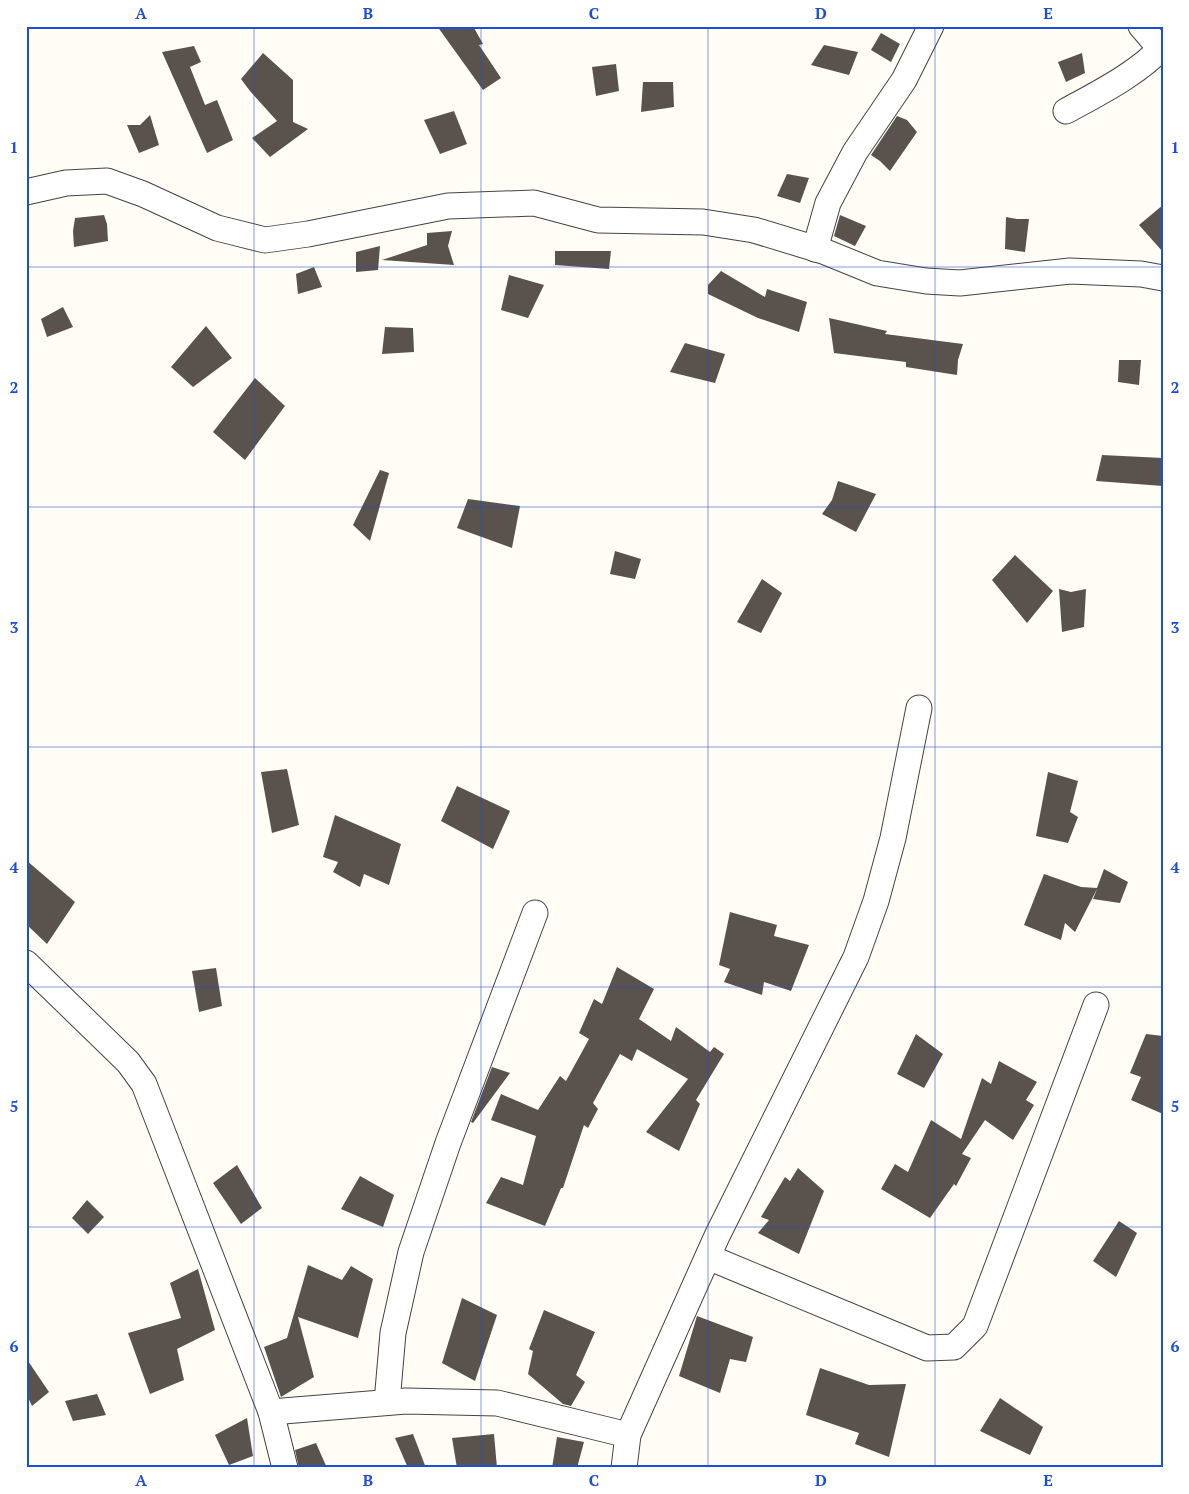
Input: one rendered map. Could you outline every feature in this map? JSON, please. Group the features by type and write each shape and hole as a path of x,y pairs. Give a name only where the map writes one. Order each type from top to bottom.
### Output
{"street":[{"path":"815,249 828,203 855,152 904,80 931,26"},
{"path":"1066,112 1109,87 1162,49 1141,26"},
{"path":"26,192 66,183 107,181 143,194 217,228 265,240 308,234 448,206 534,203 598,220 703,222 754,230 815,249 878,273 926,281 960,283 1070,271 1141,274 1163,278"},
{"path":"624,1468 628,1435 708,1257 856,957 876,902 888,856 919,708"},
{"path":"387,1402 393,1333 410,1252 448,1143 535,913"},
{"path":"26,963 128,1062 144,1084 271,1412 285,1468"},
{"path":"708,1257 927,1348 954,1347 975,1326 1096,1005"},
{"path":"271,1412 406,1401 497,1403 628,1435"}],"building":[{"path":"437,26 473,26 483,44 479,45 501,78 483,90"},
{"path":"881,33 900,44 891,62 871,50"},
{"path":"824,45 858,52 849,75 811,65"},
{"path":"194,46 201,62 190,67 205,105 217,100 233,140 207,153 162,52"},
{"path":"263,53 293,80 293,122 308,129 270,157 252,138 277,121 241,79"},
{"path":"1082,53 1085,73 1066,82 1058,62"},
{"path":"616,64 619,91 596,96 592,67"},
{"path":"643,82 673,82 674,107 641,112"},
{"path":"454,111 467,144 440,154 424,120"},
{"path":"150,115 159,145 139,153 127,125 140,125"},
{"path":"897,116 907,120 917,132 890,171 871,155"},
{"path":"787,174 809,178 800,203 777,196"},
{"path":"1163,205 1163,252 1139,225"},
{"path":"104,215 107,224 108,241 74,247 73,231 75,218"},
{"path":"840,215 866,226 855,246 834,236"},
{"path":"1006,217 1029,219 1025,252 1005,249"},
{"path":"452,231 448,246 454,265 382,260 427,245 427,233"},
{"path":"380,246 378,270 356,272 356,252"},
{"path":"555,251 611,251 609,269 555,265"},
{"path":"314,267 322,287 298,294 296,274"},
{"path":"721,271 765,297 767,289 807,302 799,332 758,318 708,294 708,285"},
{"path":"509,275 544,285 528,318 501,310"},
{"path":"63,307 73,327 47,337 41,319"},
{"path":"829,318 887,331 885,334 963,344 958,360 957,375 906,367 906,362 834,353"},
{"path":"206,326 232,358 193,387 171,367"},
{"path":"385,327 413,328 414,352 382,354"},
{"path":"685,343 725,354 715,383 670,372"},
{"path":"1119,360 1141,360 1139,385 1118,382"},
{"path":"255,378 285,406 245,460 213,432"},
{"path":"1102,455 1163,458 1163,486 1096,481"},
{"path":"380,470 389,473 370,541 353,525"},
{"path":"838,481 876,494 856,532 822,514 832,500"},
{"path":"468,499 520,506 512,548 457,528"},
{"path":"615,551 641,559 635,579 610,574"},
{"path":"1015,555 1053,591 1027,623 992,580"},
{"path":"762,579 782,593 761,633 737,622"},
{"path":"1059,589 1071,592 1086,589 1084,627 1062,632"},
{"path":"287,769 299,825 272,833 261,772"},
{"path":"1048,772 1078,781 1070,812 1078,817 1068,843 1036,836"},
{"path":"457,786 510,811 493,849 441,821"},
{"path":"335,815 401,844 389,885 364,874 360,887 333,872 338,862 323,857"},
{"path":"26,860 75,902 47,944 26,924"},
{"path":"1104,869 1128,882 1120,903 1093,899 1097,889 1075,932 1065,923 1061,940 1024,925 1044,874 1081,887 1097,888"},
{"path":"730,912 777,925 774,936 809,945 791,991 764,982 762,995 724,982 730,969 719,965"},
{"path":"617,967 654,989 639,1019 671,1041 676,1027 710,1052 714,1047 724,1054 696,1100 700,1104 679,1151 646,1132 688,1079 637,1049 632,1061 620,1054 593,1103 598,1109 588,1128 584,1125 563,1188 561,1188 545,1226 486,1203 501,1177 523,1185 536,1136 491,1120 501,1094 538,1110 560,1076 566,1081 589,1039 579,1033 594,999 602,1004"},
{"path":"216,968 222,1006 199,1012 192,971"},
{"path":"916,1034 943,1054 924,1088 897,1074"},
{"path":"1146,1034 1163,1036 1163,1114 1131,1100 1141,1077 1130,1073"},
{"path":"999,1061 1037,1082 1026,1100 1034,1105 1013,1140 985,1120 962,1154 971,1158 956,1186 954,1184 930,1218 881,1189 895,1164 908,1172 931,1120 961,1139 982,1078 991,1084"},
{"path":"492,1067 510,1073 473,1123 471,1122"},
{"path":"237,1165 262,1208 241,1224 213,1183"},
{"path":"798,1168 824,1191 799,1254 758,1233 769,1220 761,1217 785,1177 790,1181"},
{"path":"360,1176 394,1195 383,1227 341,1209"},
{"path":"87,1200 104,1217 88,1234 72,1218"},
{"path":"1119,1221 1137,1233 1116,1277 1093,1261"},
{"path":"308,1265 342,1280 351,1266 373,1279 358,1338 298,1317 314,1377 281,1397 264,1347 287,1338"},
{"path":"198,1269 215,1330 177,1349 184,1380 150,1394 128,1333 181,1318 170,1283"},
{"path":"462,1298 497,1315 475,1381 442,1363"},
{"path":"544,1310 595,1332 576,1375 585,1382 571,1406 563,1404 528,1374 533,1351 529,1349"},
{"path":"697,1316 753,1337 746,1362 730,1359 720,1393 679,1376"},
{"path":"26,1358 49,1392 32,1406 26,1393"},
{"path":"820,1368 869,1385 906,1384 889,1457 855,1444 859,1433 806,1415"},
{"path":"97,1394 106,1415 73,1421 65,1401"},
{"path":"1000,1398 1043,1427 1030,1455 980,1431"},
{"path":"247,1418 253,1456 229,1465 215,1435"},
{"path":"413,1434 426,1468 408,1468 395,1438"},
{"path":"494,1434 497,1468 457,1468 452,1438"},
{"path":"557,1437 584,1442 577,1468 552,1468"},
{"path":"316,1443 327,1468 299,1468 295,1450"}]}
